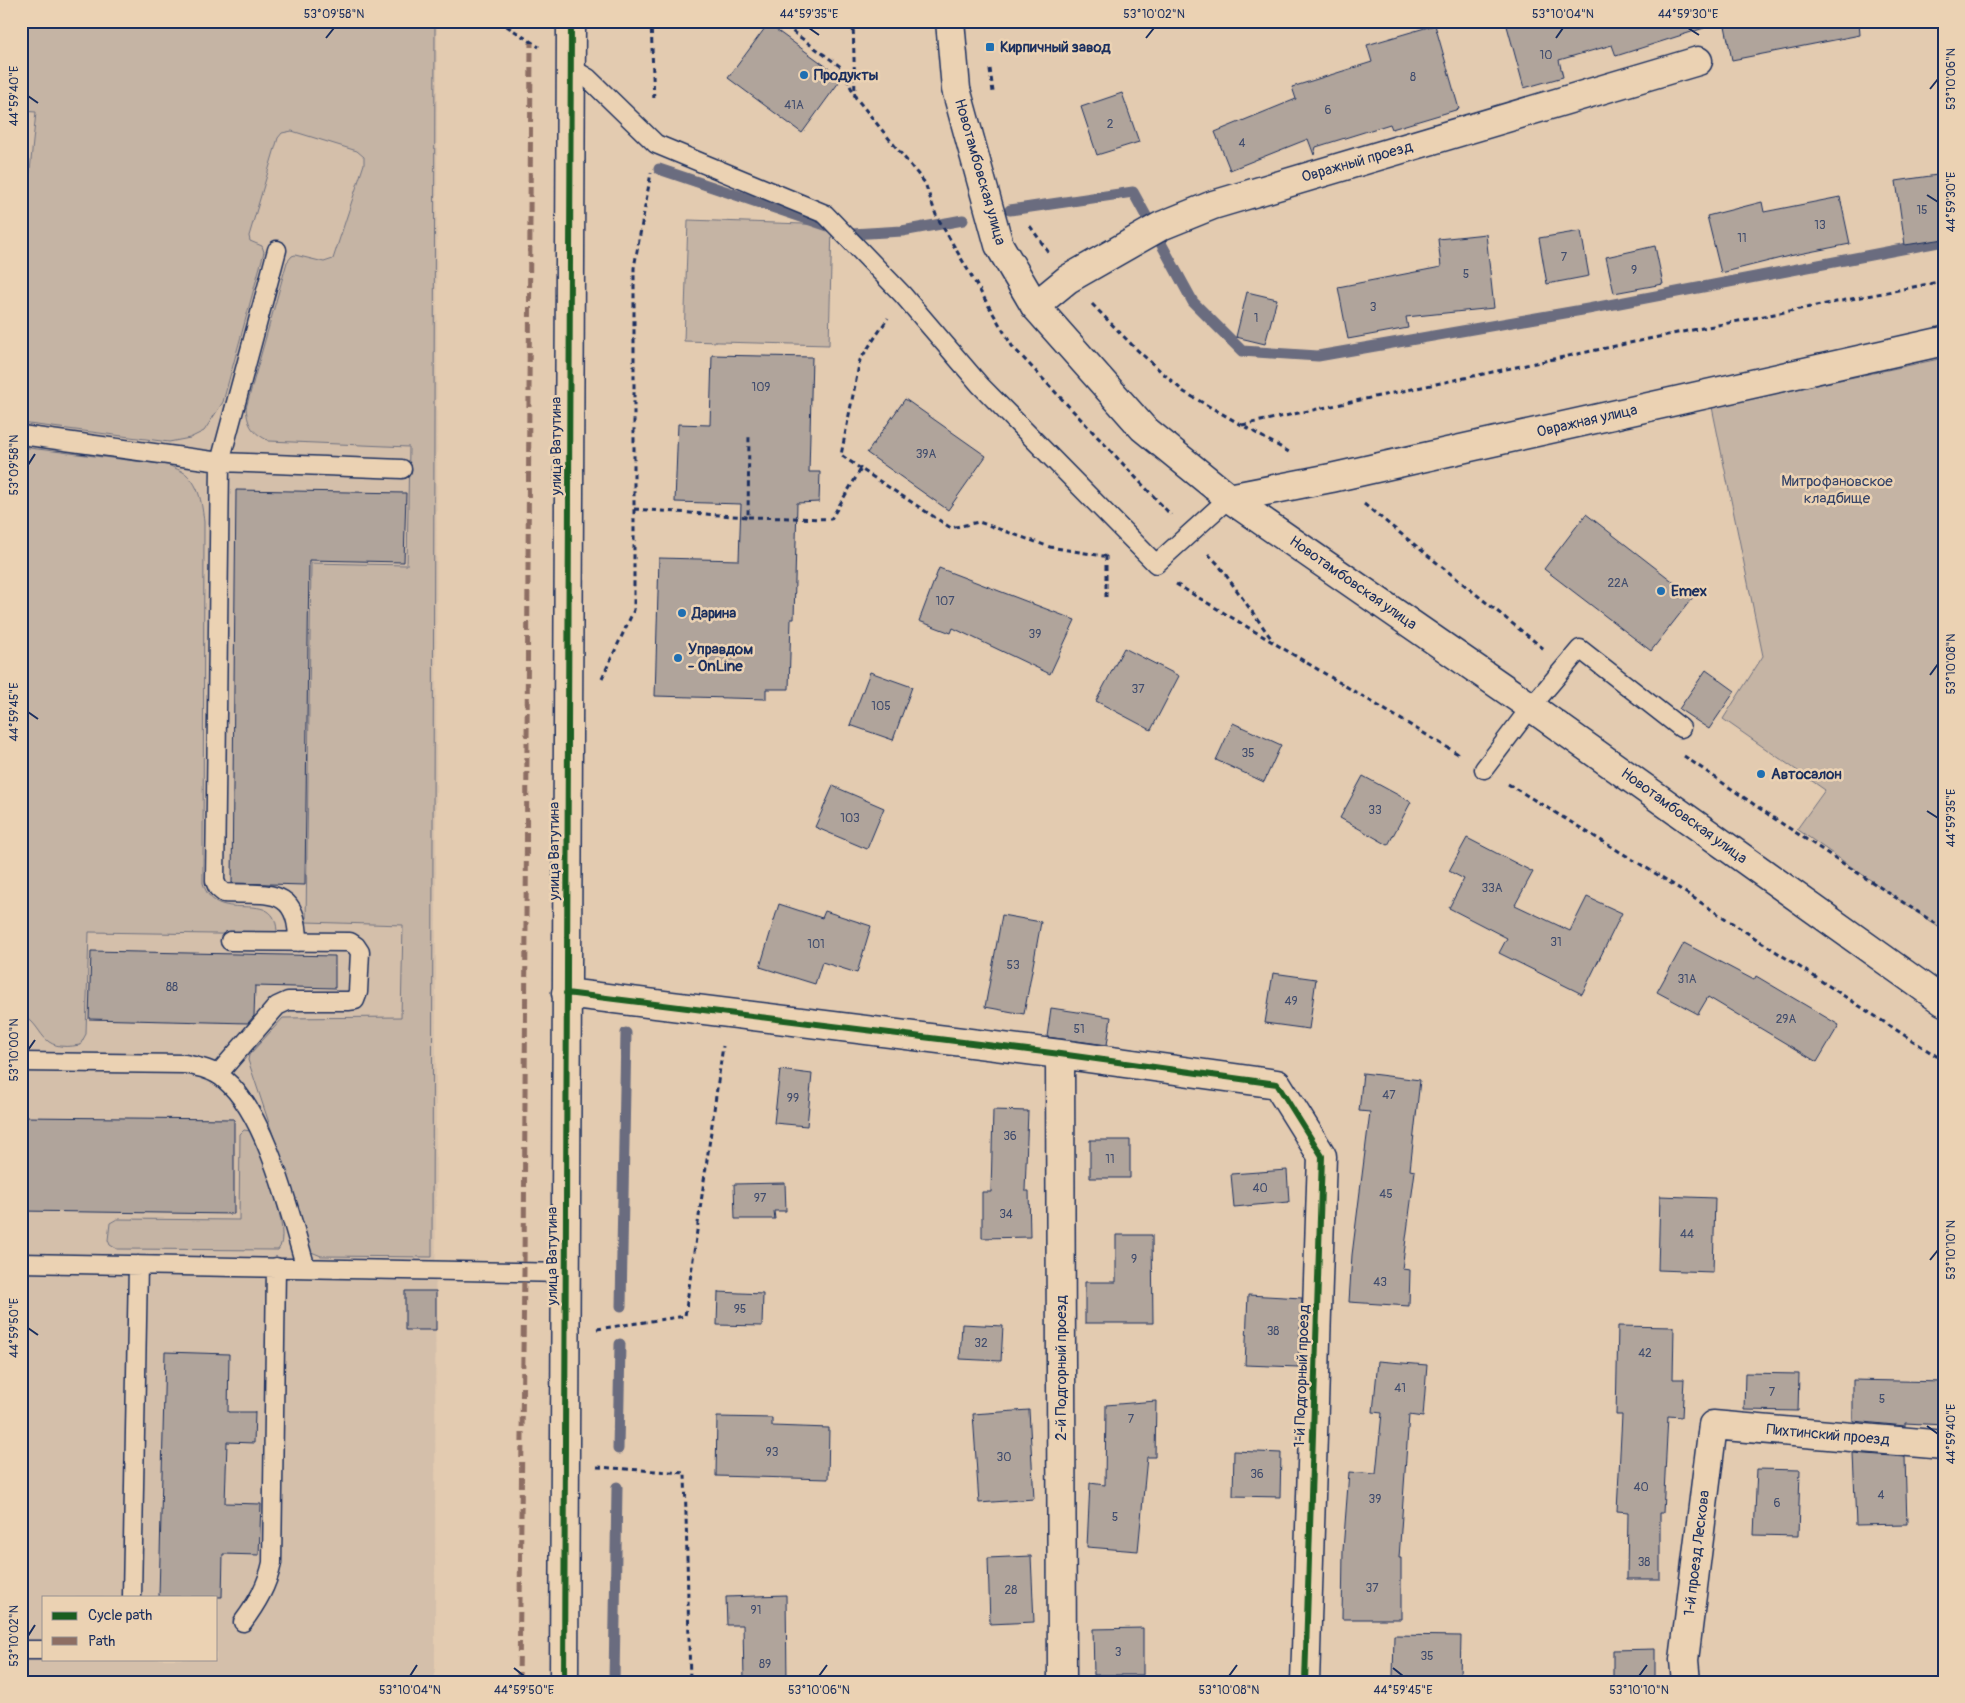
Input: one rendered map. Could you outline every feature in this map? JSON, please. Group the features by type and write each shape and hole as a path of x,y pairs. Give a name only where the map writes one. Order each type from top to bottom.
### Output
{"street":[{"name":"улица Ватутина","path":"564,1682 571,21"},
{"name":"Новотамбовская улица","path":"950,21 956,89 999,245 1035,306 1143,428 1229,498 1531,707 1944,1002"},
{"name":"Овражный проезд","path":"1035,306 1068,280 1161,226 1213,205 1698,61"},
{"name":"Овражная улица","path":"1229,498 1331,478 1944,341"},
{"path":"566,993 1060,1054"},
{"name":"1-й Подгорный проезд","path":"1060,1054 1277,1084 1322,1156 1305,1682"},
{"name":"2-й Подгорный проезд","path":"1060,1054 1062,1682"},
{"name":"Пихтинский проезд","path":"1713,1425 1944,1445"},
{"name":"1-й проезд Лескова","path":"1686,1682 1684,1660 1713,1425"}],"lane":[{"path":"571,68 588,78 656,144 826,214 904,295 980,385 1156,564 1229,498"},
{"path":"277,250 220,462 215,881 218,888 224,893 274,895 282,898 296,916 298,942"},
{"path":"21,435 220,462 402,469"},
{"path":"1484,770 1531,707 1580,650 1681,728"},
{"path":"218,1074 277,1006 288,1001 355,1000 358,992 360,952 350,942 230,941"},
{"path":"21,1062 185,1064 218,1074 237,1091 249,1107 260,1130 281,1184 306,1268"},
{"path":"21,1263 565,1273"},
{"path":"132,1596 138,1265"},
{"path":"243,1622 258,1602 265,1588 272,1563 276,1267"},
{"path":"21,1650 42,1650"}],"path":[{"path":"499,21 571,68"},
{"path":"600,684 634,610 634,268 656,144 651,21"},
{"path":"778,21 841,67 856,98 925,183 936,215 1012,346 1218,564 1274,643"},
{"path":"853,21 856,98"},
{"path":"1068,280 1135,348 1184,392 1331,478 1447,569 1566,667"},
{"path":"1241,425 1677,333 1944,281"},
{"path":"904,295 860,360 841,455 951,528 979,522 1050,547 1156,564 1175,584 1663,878 1944,1061"},
{"path":"748,517 749,434"},
{"path":"634,509 748,517 831,519 861,469"},
{"path":"1106,556 1106,597"},
{"path":"1679,753 1775,820 1944,929"},
{"path":"564,1333 685,1316 728,1013"},
{"path":"564,1464 684,1473 690,1682"}],"shaded area":[{"path":"21,21 437,21 435,1682 21,1682"}],"green space":[{"path":"21,21 435,21 432,1257 321,1256 309,1251 286,1174 248,1060 249,1055 283,1018 401,1017 403,925 306,922 311,563 407,565 409,447 269,441 252,428 248,420 246,408 287,262 295,255 324,262 333,259 364,164 364,157 357,151 292,131 282,133 278,138 249,236 250,241 262,246 264,252 223,402 204,431 190,438 169,442 21,423 21,293 27,275 25,219 36,112 21,111"},
{"path":"688,220 832,225 829,345 684,341"},
{"name":"Митрофановское кладбище","path":"1944,358 1944,931 1797,829 1825,790 1723,719 1763,656 1712,407"},
{"path":"21,447 168,465 186,474 194,484 201,503 204,522 203,883 210,897 220,904 268,911 275,919 277,935 89,932 86,1034 80,1045 66,1046 49,1042 29,1019 21,1014"},
{"path":"244,1130 250,1131 255,1136 275,1194 282,1228 282,1241 278,1250 117,1249 110,1245 108,1240 110,1223 117,1219 239,1220 240,1134"}],"building":[{"path":"1523,21 1703,21 1704,28 1616,56 1612,45 1559,60 1563,77 1524,88 1507,26"},
{"path":"1724,21 1859,21 1860,35 1732,60"},
{"path":"768,24 842,78 802,133 728,78"},
{"path":"1435,25 1459,109 1392,129 1390,124 1316,147 1314,155 1308,139 1230,170 1215,132 1296,99 1292,87 1372,62 1367,45"},
{"path":"1122,93 1139,142 1097,155 1081,107"},
{"path":"1944,174 1944,239 1905,245 1896,181"},
{"path":"1840,197 1850,244 1789,256 1721,273 1707,216 1762,202 1764,212"},
{"path":"1581,231 1589,276 1547,284 1539,238"},
{"path":"1486,234 1494,308 1406,317 1408,328 1348,339 1338,287 1441,267 1438,239"},
{"path":"1655,246 1663,284 1614,293 1606,257"},
{"path":"1247,292 1277,299 1265,344 1236,337"},
{"path":"712,355 812,357 809,472 820,472 819,502 797,503 794,619 791,619 789,689 766,689 766,699 655,696 659,558 739,560 741,504 675,502 678,424 710,425"},
{"path":"905,399 986,456 948,510 867,453"},
{"path":"236,490 406,493 404,562 309,560 305,885 232,883"},
{"path":"1586,514 1693,597 1651,651 1544,569"},
{"path":"939,568 1075,620 1050,674 953,628 951,633 919,621"},
{"path":"1124,648 1179,676 1151,730 1096,701"},
{"path":"1706,670 1735,691 1709,729 1679,709"},
{"path":"870,672 912,687 893,740 850,725"},
{"path":"1233,723 1281,745 1264,782 1216,760"},
{"path":"1363,776 1411,802 1388,845 1340,818"},
{"path":"833,786 884,808 867,849 815,827"},
{"path":"1467,838 1533,872 1515,905 1570,931 1587,897 1622,913 1582,994 1499,953 1507,938 1449,908 1464,879 1449,871"},
{"path":"779,904 822,918 825,911 871,926 857,973 822,962 815,984 760,967"},
{"path":"1002,915 1041,922 1024,1014 985,1007"},
{"path":"1684,943 1754,980 1756,976 1839,1025 1817,1062 1708,997 1698,1014 1657,992"},
{"path":"91,951 335,956 335,988 255,986 254,1016 248,1023 89,1019"},
{"path":"1273,973 1316,979 1309,1029 1265,1023"},
{"path":"1051,1008 1111,1017 1107,1045 1047,1037"},
{"path":"780,1070 812,1074 807,1126 774,1123"},
{"path":"1363,1073 1420,1080 1410,1170 1415,1171 1402,1269 1410,1270 1409,1306 1349,1302 1352,1255 1370,1112 1359,1111"},
{"path":"993,1110 1028,1111 1025,1191 1029,1191 1030,1237 982,1238 982,1192 991,1192"},
{"path":"21,1117 234,1119 234,1214 21,1211"},
{"path":"1090,1140 1130,1140 1130,1178 1090,1178"},
{"path":"1287,1170 1289,1202 1234,1207 1231,1174"},
{"path":"785,1183 786,1211 774,1211 775,1219 735,1219 734,1184"},
{"path":"1660,1196 1715,1198 1713,1272 1658,1270"},
{"path":"1116,1235 1152,1235 1153,1323 1085,1323 1085,1282 1116,1282"},
{"path":"405,1291 436,1291 436,1330 405,1330"},
{"path":"718,1292 763,1294 762,1326 717,1325"},
{"path":"1248,1295 1302,1298 1298,1367 1245,1365"},
{"path":"962,1324 1003,1326 1001,1361 960,1359"},
{"path":"1618,1326 1674,1327 1673,1379 1684,1379 1682,1417 1668,1416 1663,1513 1660,1513 1660,1579 1627,1579 1628,1512 1617,1511 1622,1415 1616,1415"},
{"path":"165,1352 229,1354 228,1412 255,1412 254,1443 227,1442 225,1503 261,1504 259,1555 223,1554 222,1597 159,1596"},
{"path":"1378,1361 1427,1365 1423,1417 1409,1415 1399,1558 1401,1558 1401,1619 1342,1619 1343,1550 1349,1472 1376,1474 1382,1413 1373,1412"},
{"path":"1745,1373 1799,1374 1798,1411 1744,1410"},
{"path":"1853,1380 1944,1382 1944,1425 1905,1423 1905,1426 1853,1421"},
{"path":"1156,1401 1155,1457 1147,1457 1138,1551 1087,1547 1090,1483 1105,1485 1106,1405"},
{"path":"1029,1410 1034,1499 979,1503 973,1414"},
{"path":"717,1417 772,1418 772,1426 829,1428 828,1479 716,1476"},
{"path":"1234,1451 1281,1453 1280,1497 1233,1496"},
{"path":"1853,1453 1905,1457 1907,1524 1856,1525"},
{"path":"1757,1469 1800,1470 1798,1536 1754,1535"},
{"path":"1031,1556 1034,1622 990,1624 988,1558"},
{"path":"786,1595 787,1682 744,1682 743,1625 727,1625 726,1597"},
{"path":"1143,1628 1143,1675 1094,1675 1093,1629"},
{"path":"1394,1635 1461,1636 1460,1678 1393,1677"},
{"path":"1655,1649 1655,1682 1613,1682 1613,1650"}],"waterway":[{"path":"659,169 852,234 902,231 963,220"},
{"path":"1010,210 1133,192 1193,302 1242,351 1318,356 1588,309 1944,241"},
{"path":"621,1306 626,1033"},
{"path":"618,1449 620,1344"},
{"path":"614,1682 617,1487"}],"marked path":[{"path":"519,1682 524,1272 531,43"}],"cycle path":[{"path":"564,1682 571,21"},
{"path":"566,993 1060,1054 1277,1084 1322,1156 1305,1682"}],"place":[{"name":"Кирпичный завод","path":"990,47"},
{"name":"Продукты","path":"804,75"},
{"name":"Emex","path":"1661,591"},
{"name":"Дарина","path":"682,613"},
{"name":"Управдом - OnLine","path":"678,658"},
{"name":"Автосалон","path":"1761,774"}]}
